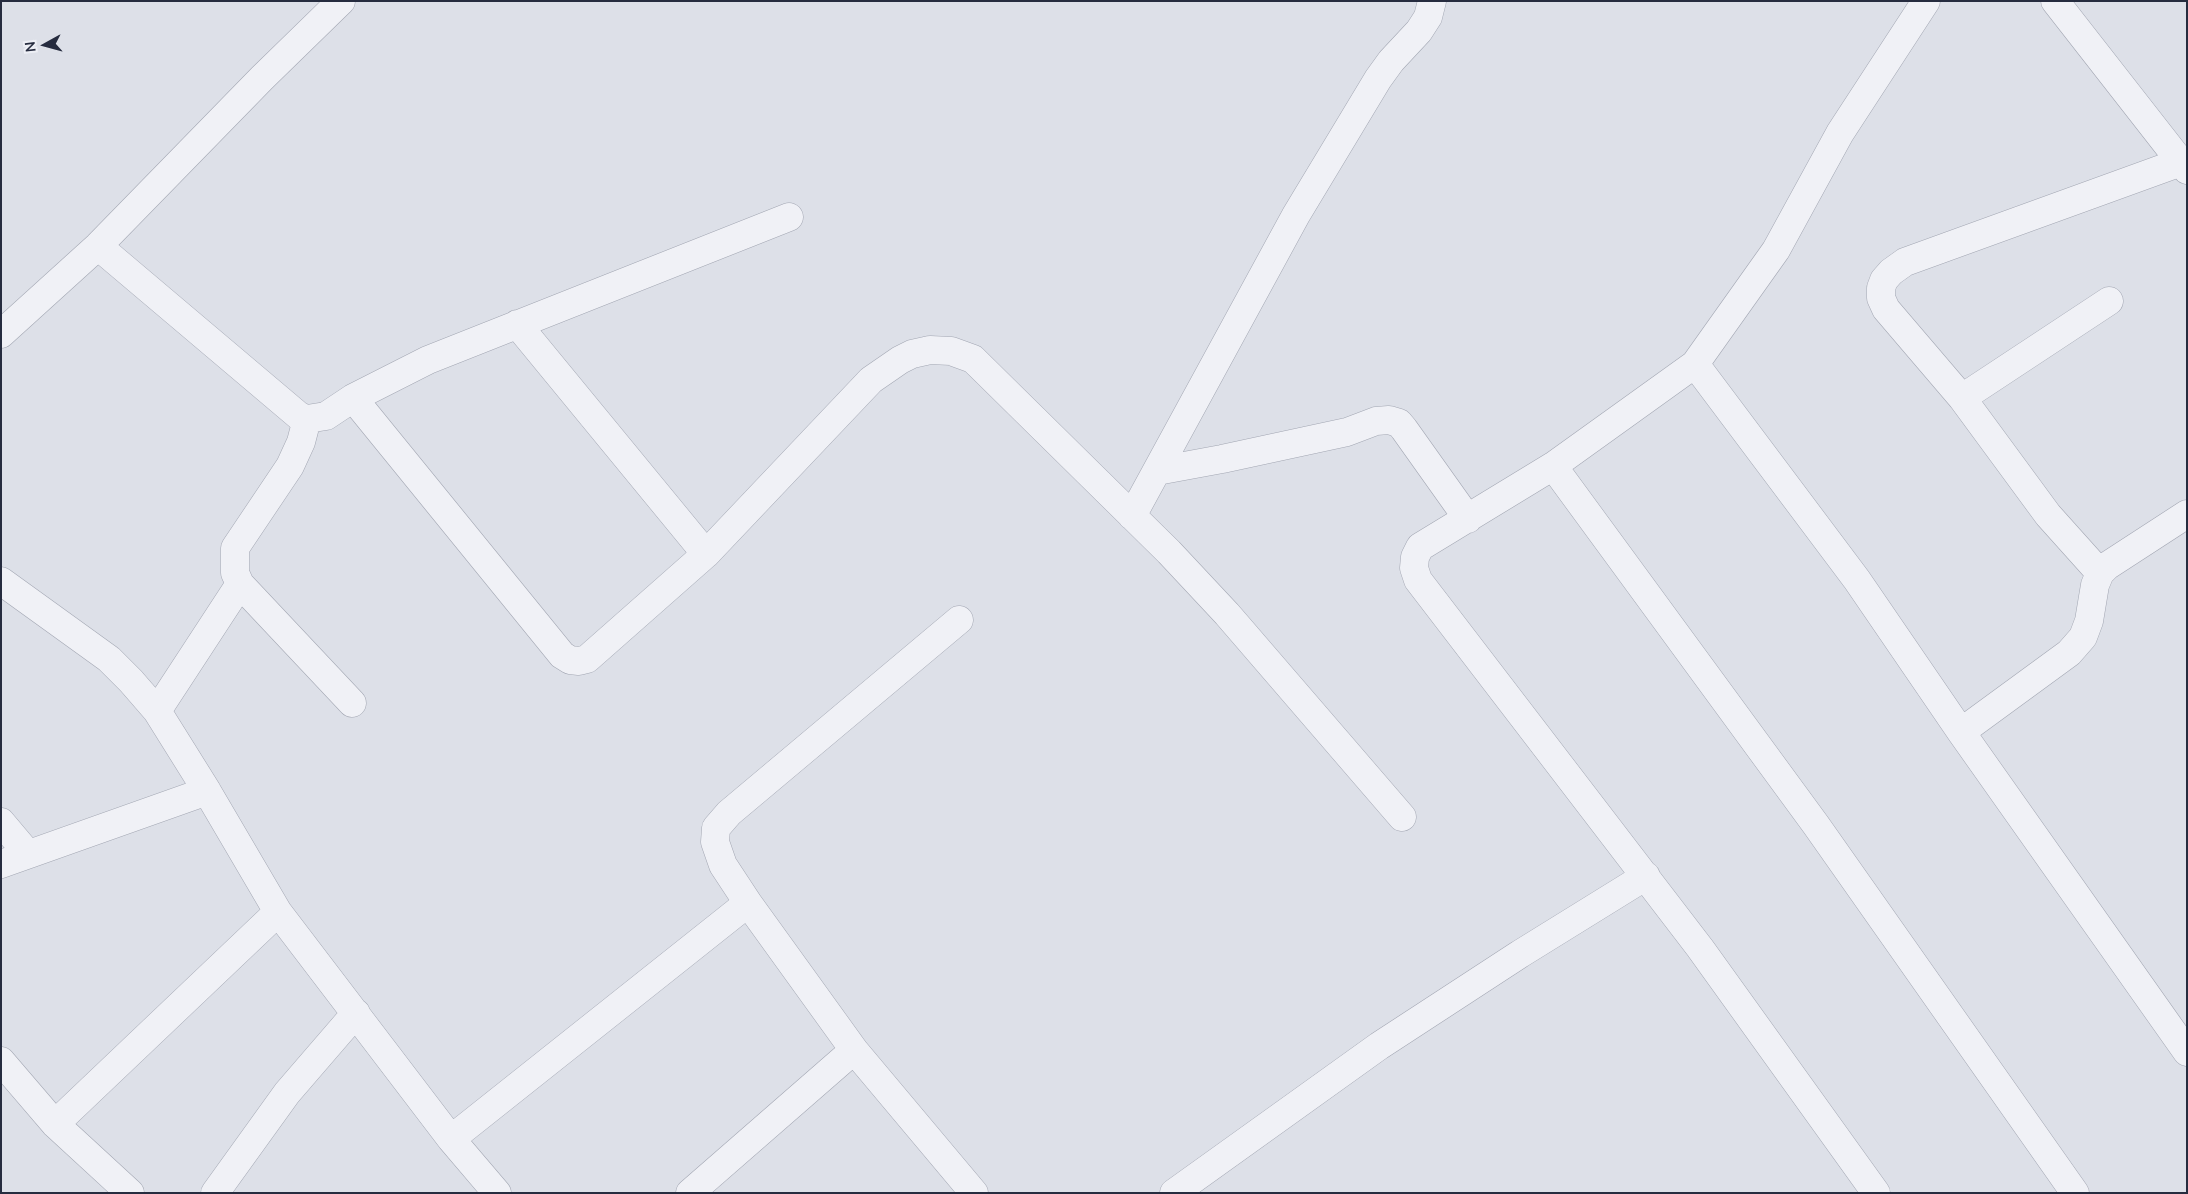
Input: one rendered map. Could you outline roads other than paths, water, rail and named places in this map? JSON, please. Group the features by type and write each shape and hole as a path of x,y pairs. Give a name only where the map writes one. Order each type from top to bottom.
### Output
{"street":[{"path":"1,334 98,246 262,78 341,1"},
{"path":"1132,516 1296,215 1378,79 1391,61 1424,24 1432,6 1432,1"},
{"path":"1876,1193 1700,948 1418,580 1414,568 1415,557 1420,547 1553,466 1695,364 1776,250 1840,134 1926,1"},
{"path":"2055,1 2184,166 1905,262 1890,272 1884,280 1881,288 1881,298 1886,310 1962,398 2048,515 2100,573"},
{"path":"98,246 292,411 307,419 326,416 353,398 428,360 789,217"},
{"path":"1962,398 2109,301"},
{"path":"517,324 706,554"},
{"path":"353,398 562,655 570,660 579,661 587,659 706,554 871,380 900,360 912,354 930,350 951,351 973,359 1132,516 1227,614 1402,817"},
{"path":"1695,364 1857,580 1961,732 2187,1052"},
{"path":"307,419 301,442 290,466 235,548 235,573 240,584 352,703"},
{"path":"1157,471 1347,432 1376,421 1389,420 1399,423 1404,429 1468,519"},
{"path":"1553,466 1816,824 2074,1193"},
{"path":"1961,732 2069,653 2082,637 2089,620 2095,586 2100,573 2107,566 2187,514"},
{"path":"1,580 109,659 157,711 207,790 278,912 450,1139 497,1193"},
{"path":"157,711 240,584"},
{"path":"959,620 729,813 716,828 714,842 718,854 748,903 854,1050 974,1193"},
{"path":"1,864 207,790"},
{"path":"1,822 28,854"},
{"path":"1174,1193 1378,1046 1520,954 1646,876"},
{"path":"450,1139 748,903"},
{"path":"55,1124 278,912"},
{"path":"215,1193 287,1092 356,1014"},
{"path":"690,1193 854,1050"},
{"path":"1,1061 55,1124 130,1193"}]}
